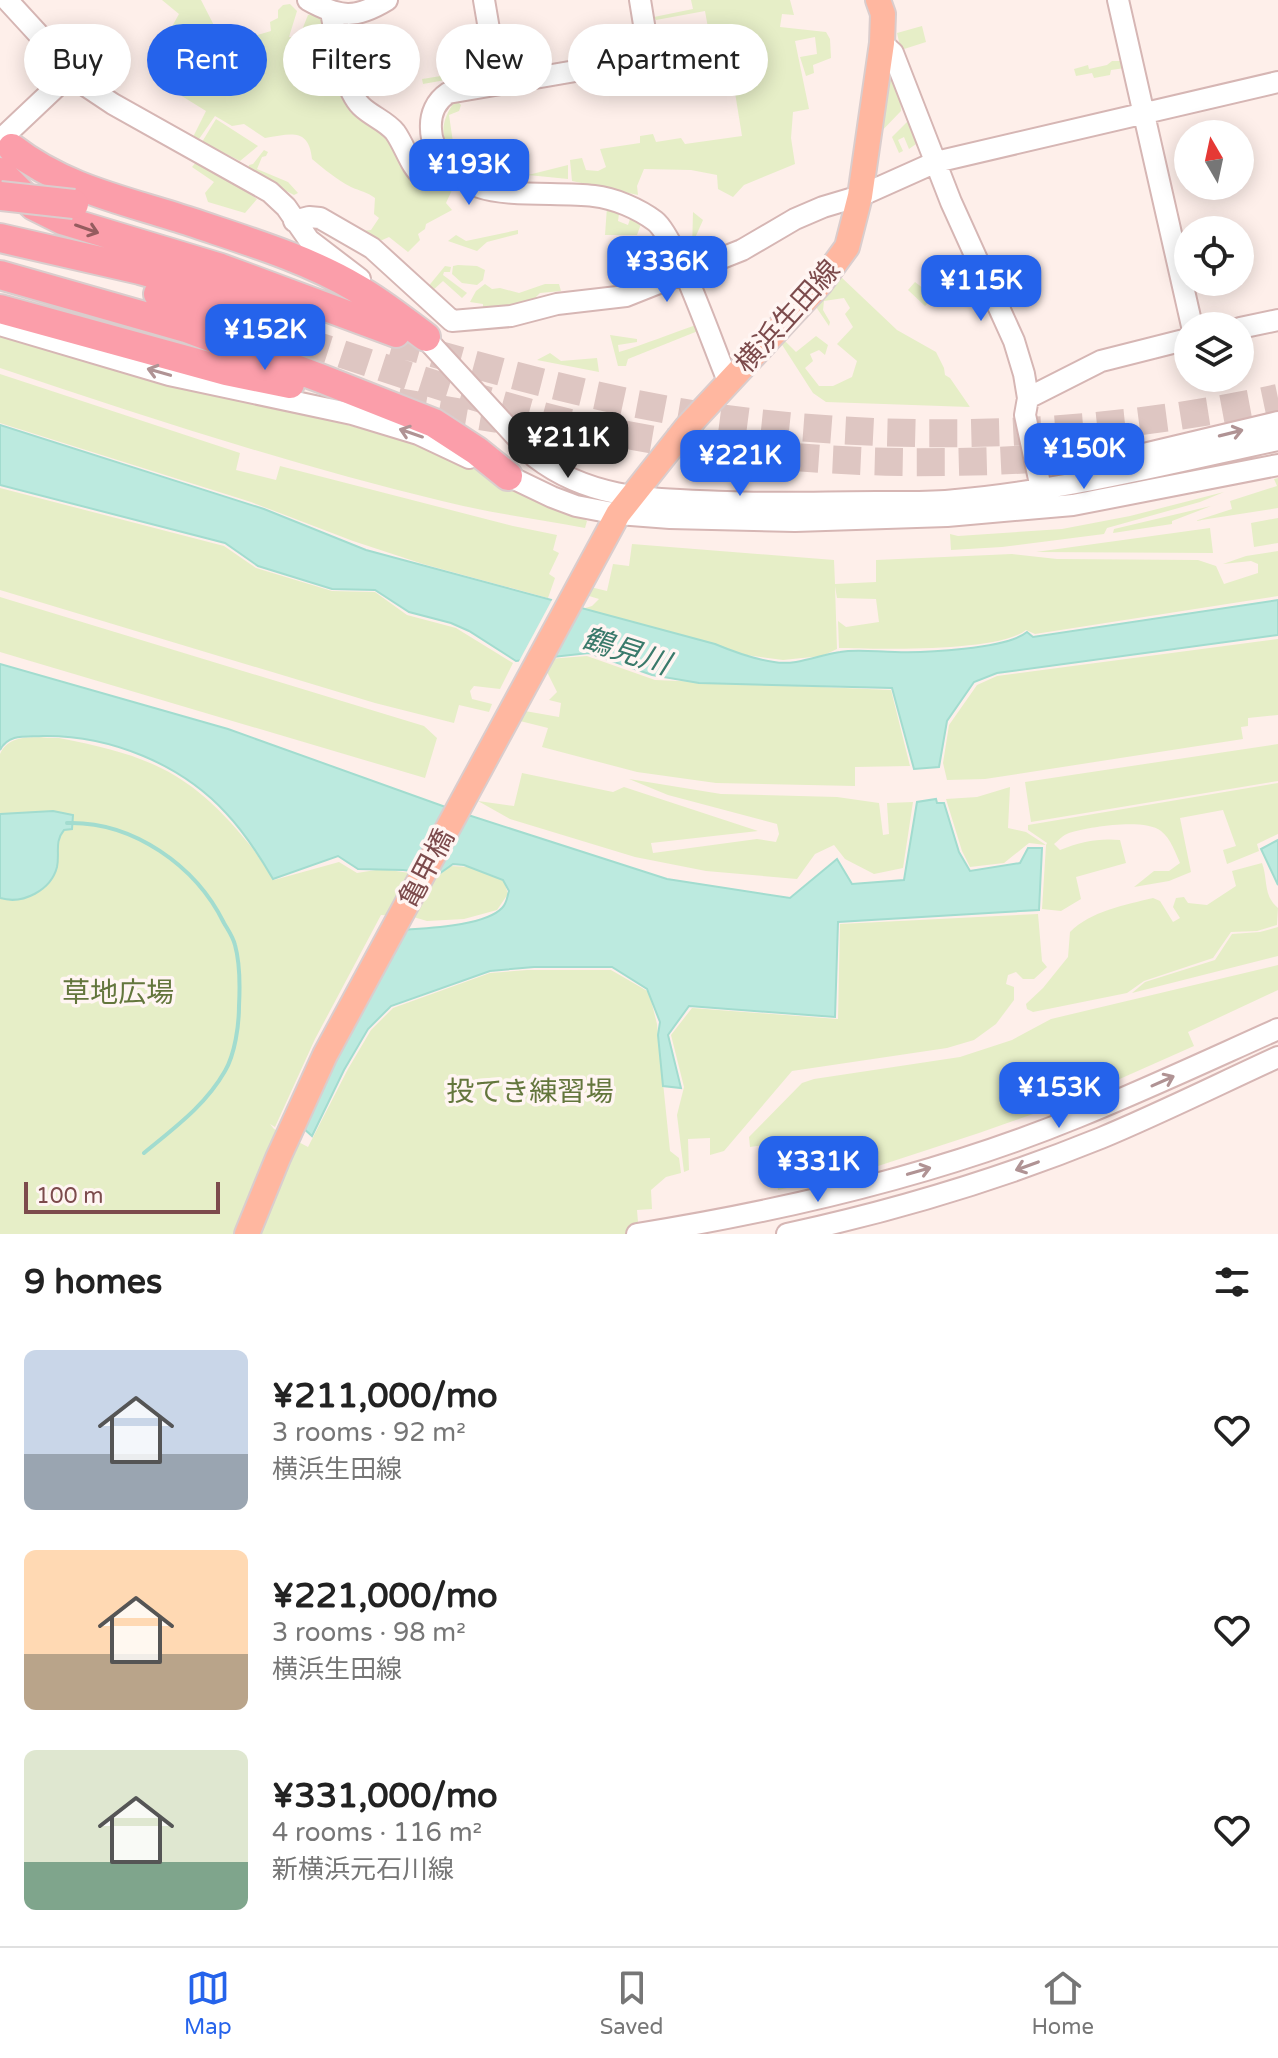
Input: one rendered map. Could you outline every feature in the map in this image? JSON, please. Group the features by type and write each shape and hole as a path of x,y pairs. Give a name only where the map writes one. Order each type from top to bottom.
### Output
{"highway":[{"path":"4,153 80,188 188,221 314,267 355,287 426,337"},
{"path":"0,238 140,270 394,338 221,268 62,220 34,206 4,153"},
{"path":"0,196 114,212 314,267"},
{"path":"0,251 136,288 302,341"},
{"path":"0,275 186,328 434,423 508,476"},
{"path":"0,295 320,378"},
{"path":"0,309 202,365 290,384"}],"main road":[{"name":"横浜生田線","path":"603,544 625,505 728,381 840,260 852,232 860,196 882,43 883,14 878,0"},
{"name":"亀甲橋","path":"247,1234 332,1042 603,544"}],"street":[{"path":"7,0 29,24"},
{"path":"308,0 331,12 349,15 368,12 387,0"},
{"path":"484,0 488,24"},
{"path":"552,74 639,60 646,55 648,49 640,0"},
{"path":"1118,0 1189,312"},
{"path":"331,12 342,65 361,107 390,127 412,164 426,178 441,178 452,169"},
{"path":"882,43 893,53 951,202 1014,341 1024,374 1028,398 1025,415 1039,479"},
{"path":"294,221 320,218 372,248 452,321 511,316 557,304 626,296 742,250 795,219 860,196 936,162 1278,82"},
{"path":"4,153 52,96"},
{"path":"103,96 270,192 286,207 309,240 394,305 520,442 555,472 625,505 670,518 781,521 961,515 1073,505 1278,465"},
{"path":"443,96 434,109 431,129 435,147 452,169 479,188 597,196 642,213 657,223 684,273 728,381"},
{"path":"1254,325 1278,320"},
{"path":"0,325 169,375 352,414 418,434 576,506 956,501 1140,475 1278,440"},
{"path":"1028,398 1101,361 1174,343"},
{"path":"880,502 1039,479 1278,422"},
{"path":"862,518 1031,499 1278,449"},
{"path":"637,1234 795,1205 937,1166 1076,1118 1278,1029"},
{"path":"794,1232 846,1227 1026,1166 1100,1138 1278,1057"},
{"path":"844,1192 846,1227"}],"green space":[{"path":"162,0 201,0 213,24 173,24 179,14"},
{"path":"691,0 790,0 794,15 782,14 780,27 826,32 830,39 831,58 813,65 814,73 806,76 800,57 817,54 815,37 795,41 809,109 793,112 791,138 795,164 744,185 733,197 718,189 717,175 691,170 644,169 637,186 638,195 572,181 570,160 582,158 586,170 598,171 606,167 600,149 640,143 640,136 653,134 656,142 681,138 685,144 742,136 736,96 768,96 768,24 707,24 705,11 656,20 654,17 693,9"},
{"path":"290,4 297,11 293,24 283,24 283,96 352,96 356,106 452,190 446,203 452,210 426,224 418,234 420,240 408,252 389,237 380,241 385,246 381,251 360,231 371,230 379,218 374,214 375,198 346,184 312,159 307,142 302,137 290,134 265,138 244,124 232,126 215,116 199,139 193,137 206,111 182,96 267,96 267,32 271,31 270,22 278,18 278,10"},
{"path":"317,13 327,24 304,24 308,15"},
{"path":"922,26 926,42 901,50 897,33"},
{"path":"889,61 900,96 901,111 875,138"},
{"path":"1112,61 1124,61 1125,68 1094,78 1092,73 1076,76 1074,69 1088,65 1089,69"},
{"path":"436,77 436,82 423,84 422,79"},
{"path":"456,100 461,105 459,111 449,115 454,149 463,149 468,169 452,154 444,137 445,119"},
{"path":"216,119 258,146 240,161 202,142"},
{"path":"908,121 916,144 909,149 904,137 898,140 903,151 899,153 892,137"},
{"path":"264,150 268,152 257,169 288,182 298,193 294,195 248,171 249,165"},
{"path":"197,161 257,199 245,213 208,202 205,193 214,182 192,167"},
{"path":"568,165 568,179 528,175"},
{"path":"607,207 619,214 618,221 628,225 630,219 641,224 637,235 605,235"},
{"path":"693,212 703,220 695,238 700,241 698,246 712,253 718,246 753,240 693,264 688,254 692,250"},
{"path":"518,230 518,234 487,242 477,251 448,241 456,235 466,241"},
{"path":"445,266 451,267 450,272 443,275 467,293 462,298 443,281 431,292 427,288"},
{"path":"453,266 477,266 485,270 483,280 477,285 462,283 452,274"},
{"path":"840,276 897,330 936,352 945,375 970,407 826,402 813,393 779,340 783,339 796,352 816,336 828,345 825,355 819,350 810,354 813,361 805,368 819,386 833,386 852,377 857,361 837,344 853,327 845,314 850,308 844,298 824,301 823,310 829,326 814,304"},
{"path":"955,280 959,290 940,298 931,306 928,303 925,306 908,290 915,282 928,292"},
{"path":"485,284 492,289 519,293 545,284 559,284 561,291 540,293 536,297 564,296 483,313 483,304 470,302 476,291"},
{"path":"696,325 698,331 628,359 626,366 618,366 610,335 637,339 637,342 618,345 619,352"},
{"path":"0,332 407,441 450,456 565,506 587,521 585,528 478,509 330,472 0,368"},
{"path":"550,353 561,361 597,358 599,372 537,360"},
{"path":"0,374 240,453 236,470 276,480 280,466 557,535 553,550 559,553 549,574 555,578 548,598 423,564 251,502 0,423"},
{"path":"1278,478 1278,508 1195,521 1232,509 1230,501 1277,486 1274,479"},
{"path":"0,488 224,546 256,568 332,591 375,592 407,615 456,628 513,663 500,689 474,686 470,691 472,699 492,704 489,712 459,705 454,723 375,703 0,590"},
{"path":"1224,492 1200,502 1107,528 1104,534 951,550 950,534 1062,529 1130,516"},
{"path":"1211,506 1172,521 1172,524 1113,533 1114,529"},
{"path":"1278,518 1278,543 1254,547 1251,523"},
{"path":"1210,528 1213,553 1036,552"},
{"path":"632,544 834,560 835,584 876,582 876,560 1012,554 1057,559 1198,560 1216,566 1224,584 1258,573 1258,564 1251,561 1223,564 1246,556 1278,551 1278,596 1035,634 1026,630 1012,637 965,646 839,648 838,621 846,627 879,622 876,599 837,598 835,586 837,649 822,656 783,660 739,654 715,644 582,609 592,606 599,599 579,593 582,585 607,591 613,564 629,566"},
{"path":"0,597 424,726 437,738 425,778 0,652"},
{"path":"1278,639 1278,715 1248,718 1248,726 1241,727 1243,739 985,779 947,780 943,763 949,725 977,685 997,676"},
{"path":"587,656 655,680 891,690 910,766 855,767 855,786 716,783 637,772 542,747 548,728 520,721 525,711 559,717 561,703 549,700 557,692 546,670 548,659"},
{"path":"59,738 143,760 187,783 228,819 274,880 339,862 357,873 382,869 437,877 450,866 470,867 503,878 508,894 497,910 464,919 427,921 410,916 381,915 315,1039 275,1127 270,1124 308,1147 371,1030 393,1008 490,973 527,970 611,970 649,992 657,1024 670,1151 679,1158 681,1173 666,1177 651,1190 652,1209 637,1210 639,1234 0,1234 0,754 17,739"},
{"path":"1278,744 1278,781 1031,822 1025,782"},
{"path":"522,773 613,792 624,787 758,831 651,843 653,853 757,839 776,842 779,834 777,824 668,795 629,779 721,794 837,797 879,803 883,835 889,834 887,803 913,802 903,868 874,874 845,859 834,845 815,854 797,879 706,871 635,857 510,819 478,801 514,806"},
{"path":"1278,783 1278,834 1257,844 1259,851 1227,864 1223,850 1236,846 1223,810 1180,818 1191,872 1169,881 1134,887 1154,871 1169,871 1180,863 1167,838 1153,827 1116,825 1065,835 1054,844 1060,850 1089,841 1120,840 1126,863 1076,877 1081,899 1061,911 1042,909 1046,845 1028,830 1028,825"},
{"path":"1010,787 1008,828 1026,832 1046,845 1029,843 1004,863 970,867 946,799 977,797"},
{"path":"1262,863 1268,893 1278,908 1277,925 1257,931 1231,932 1213,958 1144,981 1127,993 1033,1012 1027,1009 1026,1004 1068,957 1070,932 1078,925 1109,910 1153,898 1160,901 1173,922 1180,918 1173,907 1176,898 1184,897 1188,903 1207,905 1236,886 1232,871"},
{"path":"1038,914 1042,961 1047,967 1034,979 1023,979 1016,972 1008,975 1006,984 1014,987 1014,1000 996,1024 974,1040 947,1048 792,1071 724,1151 710,1155 710,1138 688,1139 689,1170 684,1172 677,1115 684,1087 671,1035 692,1008 838,1019 840,924"},
{"path":"1278,927 1278,956 1132,993 1145,982 1215,960 1232,934"},
{"path":"1278,965 1278,990 1188,1032 1194,1046 1070,1101 979,1133 875,1167 851,1159 844,1142 820,1149 823,1165 797,1173 801,1185 778,1190 769,1147 750,1147 749,1137 802,1083 960,1057 1012,1040 1051,1019"}],"water":[{"name":"鶴見川","path":"0,425 264,509 366,550 774,662 799,661 847,651 964,649 1017,638 1027,632 1033,637 1278,600 1278,635 997,673 974,682 947,721 939,767 914,769 892,688 699,683 652,675 589,653 516,661 469,631 409,612 375,590 332,589 258,566 225,543 0,485"},
{"path":"0,664 228,729 465,814 667,879 790,898 837,859 852,884 904,880 917,802 936,799 937,803 944,803 959,852 970,871 1020,863 1028,848 1042,848 1039,910 838,922 835,1017 689,1006 668,1035 681,1088 663,1086 658,1035 660,1022 647,989 612,967 534,967 490,971 391,1006 368,1029 312,1136 302,1127 402,930 455,925 494,914 504,906 509,891 503,880 464,865 453,864 439,874 358,869 338,856 273,879 226,813 188,780 143,756 118,747 68,737 18,737 8,741 0,750"},
{"path":"53,811 73,815 72,829 64,830 59,839 54,875 35,894 18,899 0,898 0,814"},
{"path":"1278,840 1278,885 1261,849"}],"pier":[{"path":"553,598 581,605 546,662 517,665"}],"waterway":[{"path":"67,823 92,824 115,830 160,851 197,883 212,902 232,936 237,952 238,1022 228,1064 217,1084 198,1106 144,1153"}],"tunnel":[{"path":"302,341 536,414 680,444 809,458 940,462 1135,450"},
{"path":"393,342 626,402 705,416 848,431 920,433 1065,429 1137,422 1278,398"},
{"path":"398,402 498,419"}],"park label":[{"name":"草地広場","path":"118,992"},
{"name":"投てき練習場","path":"530,1091"}]}
